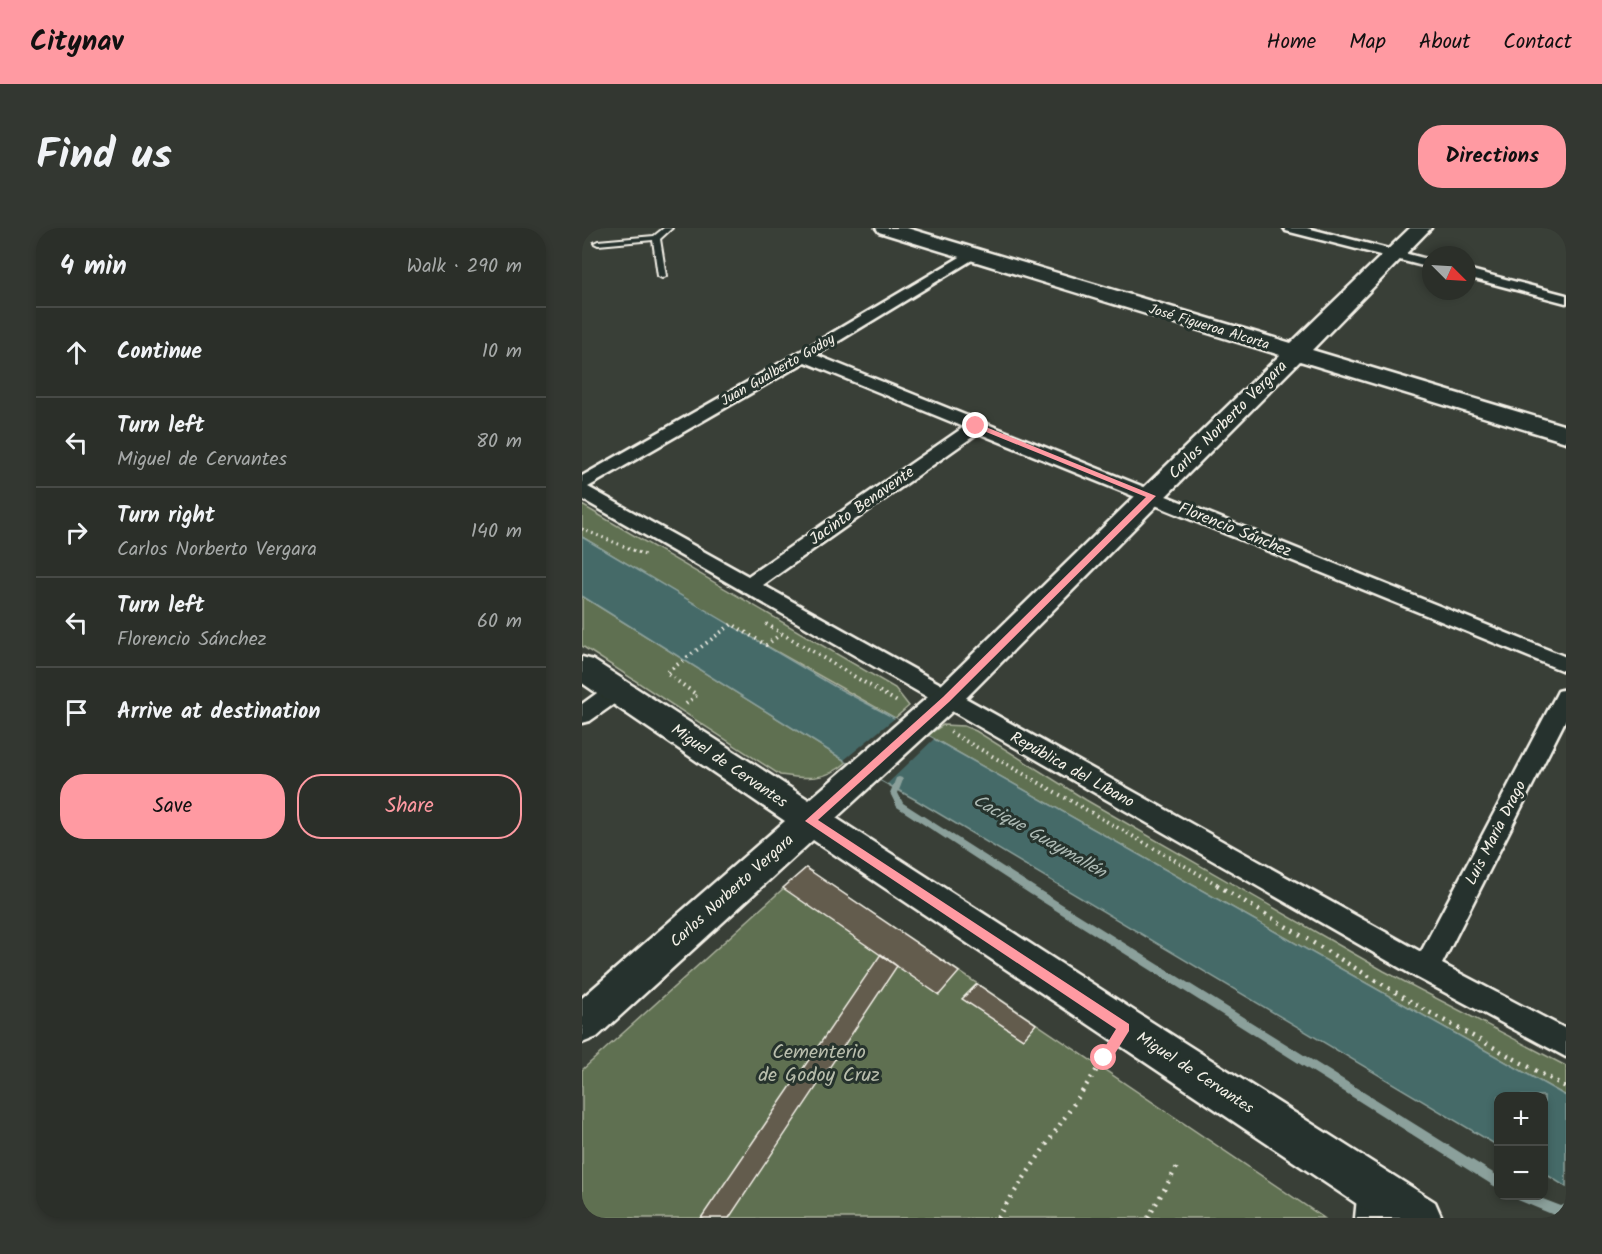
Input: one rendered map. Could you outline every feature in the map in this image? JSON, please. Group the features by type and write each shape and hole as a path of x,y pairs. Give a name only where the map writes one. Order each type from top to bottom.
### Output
{"street":[{"name":"José Figueroa Alcorta","path":"886,228 1566,434"},
{"path":"1291,228 1422,262"},
{"name":"Carlos Norberto Vergara","path":"582,1024 929,715 1421,228"},
{"name":"Juan Gualberto Godoy","path":"582,483 804,356 972,254"},
{"path":"1476,275 1566,299"},
{"name":"Florencio Sánchez","path":"804,356 1566,665"},
{"name":"Jacinto Benavente","path":"748,586 976,426"},
{"name":"República del Líbano","path":"582,491 803,617 929,715 1426,969 1566,1044"},
{"name":"Miguel de Cervantes","path":"582,668 1124,1028 1372,1203 1419,1218"},
{"path":"582,715 616,691"},
{"name":"Luis Maria Drago","path":"1426,969 1566,697"}],"lane":[{"path":"598,243 656,238 668,228"},
{"path":"656,238 662,276"}],"path":[{"path":"582,529 651,557"},
{"path":"666,673 732,624 766,645 803,617"},
{"path":"761,621 929,715 1160,850 1425,1010 1566,1087"},
{"path":"997,1218 1124,1028"},
{"path":"1148,1218 1177,1167"}],"green space":[{"path":"582,505 895,688 909,706 895,718 724,622 582,537"},
{"path":"582,596 847,762 824,776 780,775 582,646"},
{"path":"943,725 964,726 976,731 1086,800 1384,971 1566,1066 1566,1096 927,735"},
{"name":"Cementerio de Godoy Cruz","path":"806,868 1324,1218 582,1218 582,1070"}],"water":[{"name":"Cacique Guaymallén","path":"582,537 834,686 934,739 1566,1096 1566,1187 1548,1176 1548,1092 1494,1092 1494,1144 916,800 847,762 582,596"}],"pier":[{"path":"895,718 934,739 887,784 844,760"}],"building":[{"path":"806,868 959,972 939,995 783,888"},
{"path":"881,954 897,966 729,1218 701,1218"},
{"path":"977,984 1036,1024 1023,1039 962,999"}],"waterway":[{"path":"899,780 894,793 900,805 1033,891 1494,1179"},
{"path":"1532,1200 1561,1212 1566,1210"}],"route":[{"path":"976,426 1152,496 946,699 811,821 1124,1028 1104,1058"}]}
